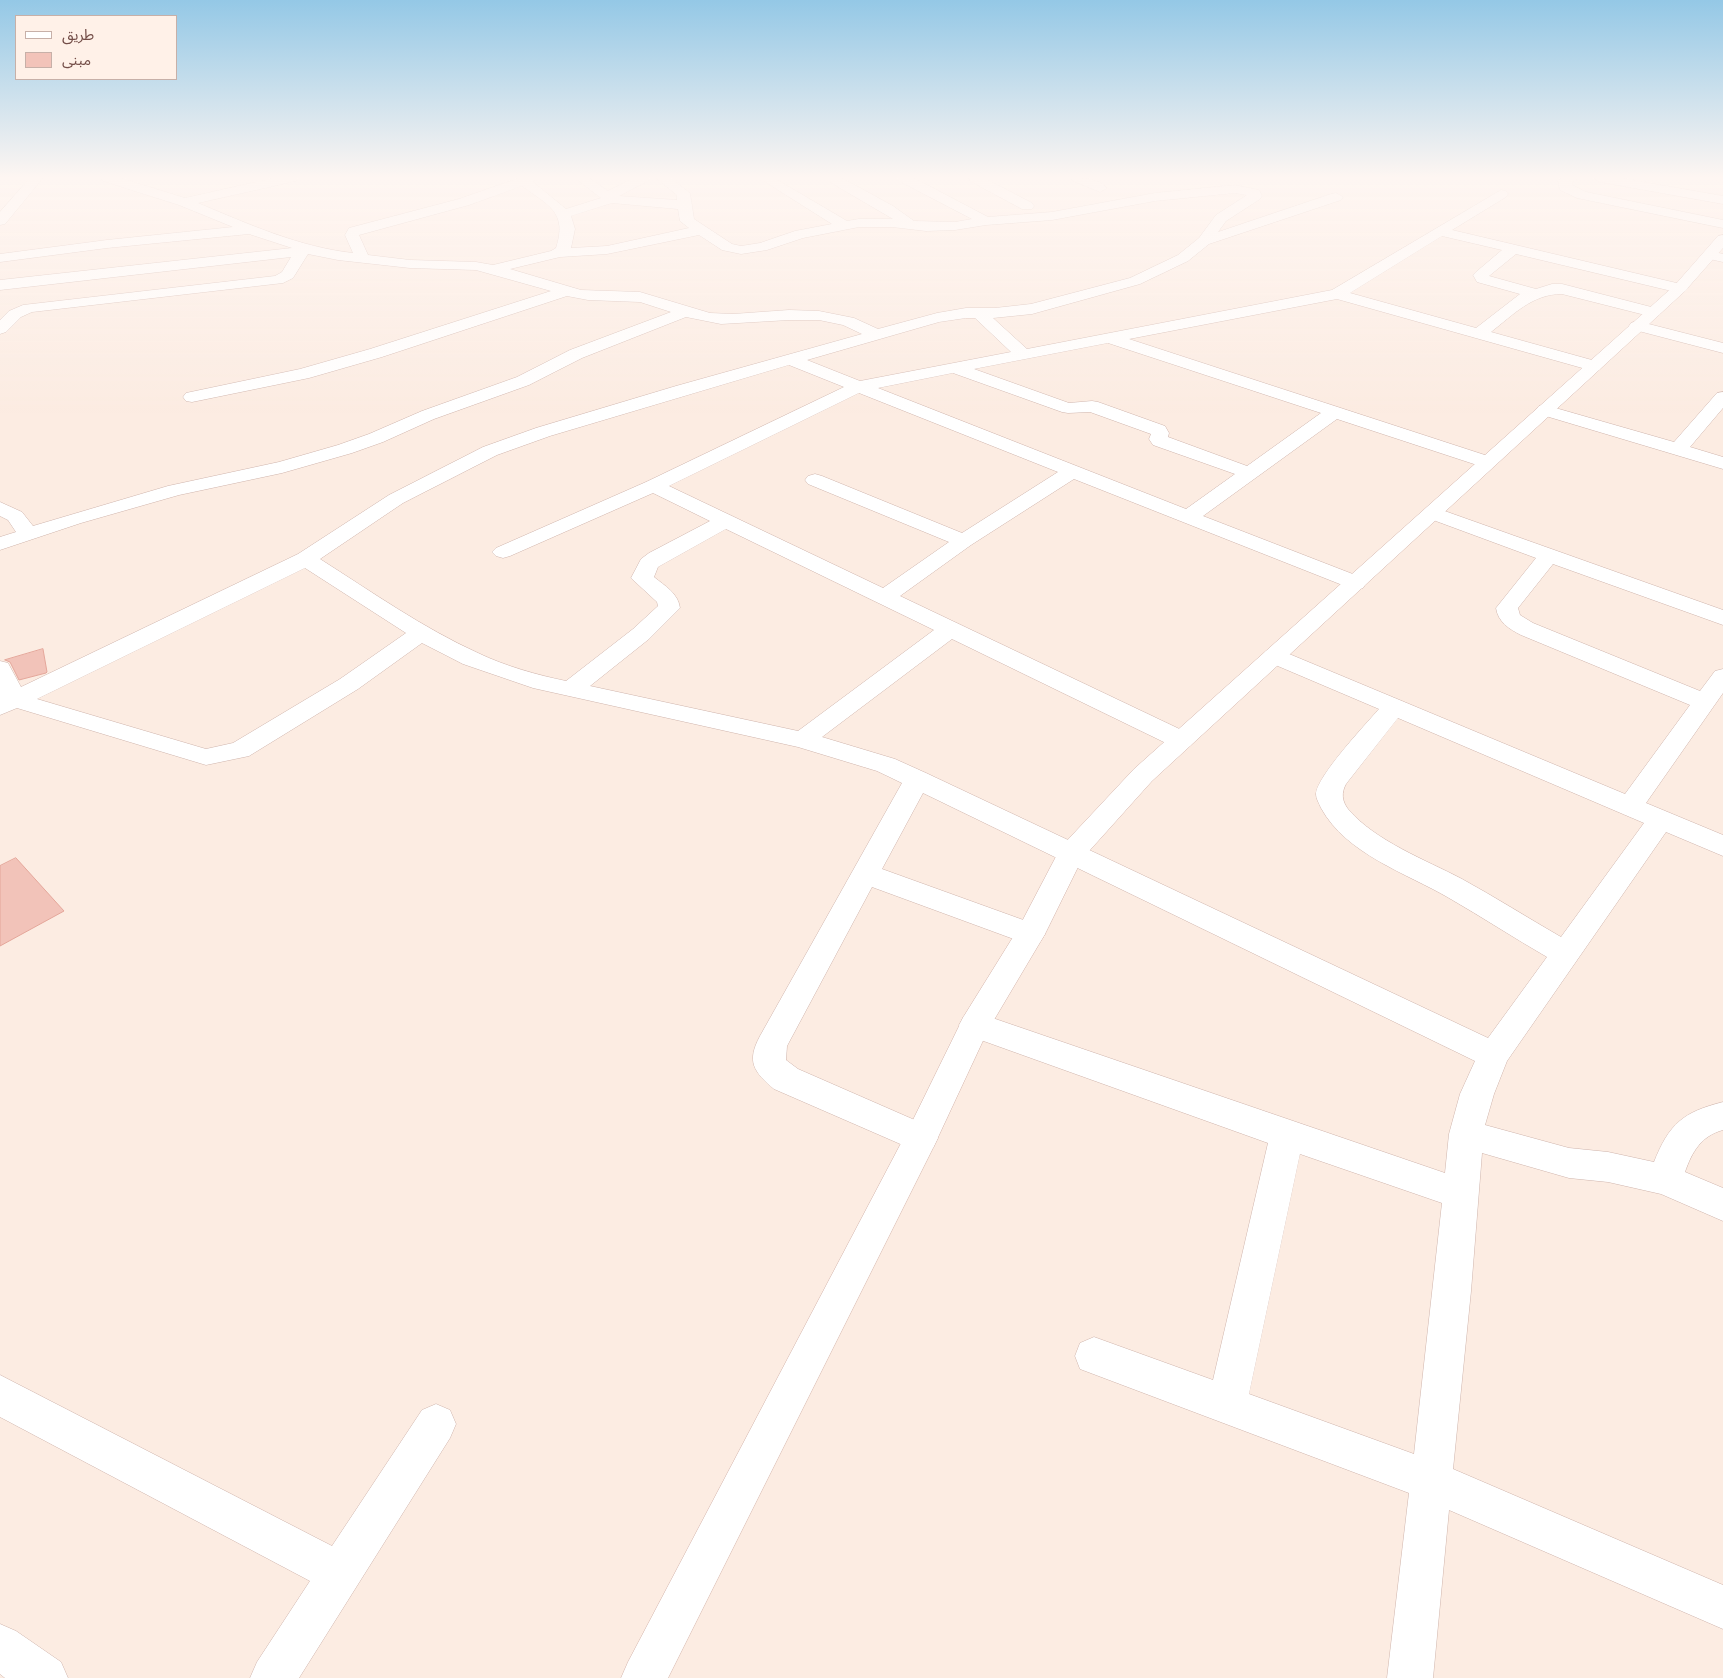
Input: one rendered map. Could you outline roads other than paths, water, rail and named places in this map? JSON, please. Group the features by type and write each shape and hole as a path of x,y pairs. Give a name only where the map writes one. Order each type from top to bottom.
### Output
{"street":[{"path":"0,285 256,256"},
{"path":"0,329 15,314 29,308 278,280 288,275 304,256"},
{"path":"342,256 410,264 476,266 590,296 613,294 635,296 708,318 792,315 827,316 859,324 878,336"},
{"path":"493,269 546,256"},
{"path":"8,704 306,559 396,500 490,451 543,432 672,393 949,316 1032,309 1135,281 1185,256"},
{"path":"503,552 653,486 859,386 1337,294 1401,256"},
{"path":"1504,256 1480,277 1484,280 1531,293 1539,294 1552,289 1562,289 1723,348"},
{"path":"1548,256 1680,288"},
{"path":"644,1678 921,1138 975,1025 1030,934 1071,854 1143,775 1713,256"},
{"path":"192,397 303,374 385,350 567,291"},
{"path":"1479,334 1531,293"},
{"path":"1337,294 1594,366"},
{"path":"0,544 175,490 282,467 345,449 376,438 428,415 524,381 576,354 687,311"},
{"path":"979,314 1024,355"},
{"path":"1111,338 1487,462"},
{"path":"792,360 1355,583"},
{"path":"956,368 1046,402 1068,408 1092,406 1159,431 1158,438 1160,441 1249,473"},
{"path":"1676,450 1723,397"},
{"path":"1545,410 1723,464"},
{"path":"1188,517 1334,412"},
{"path":"884,597 964,541 1073,471"},
{"path":"815,480 964,541"},
{"path":"653,486 1181,740"},
{"path":"0,508 14,516 29,534"},
{"path":"1432,513 1723,618"},
{"path":"571,690 641,634 669,608 668,600 642,578 649,564 725,521"},
{"path":"1549,555 1507,608 1507,614 1512,620 1529,630 1716,692 1630,806"},
{"path":"306,559 421,633 471,659 542,683 802,740 886,765 1494,1055"},
{"path":"802,740 950,629"},
{"path":"8,704 206,757 240,750 349,684 421,633"},
{"path":"1274,656 1723,846"},
{"path":"0,668 8,704"},
{"path":"1394,706 1331,786 1330,800 1339,815 1345,823 1377,846 1457,890 1565,954"},
{"path":"917,779 771,1045 769,1055 770,1066 786,1079 921,1138"},
{"path":"1410,1678 1452,1291 1466,1134 1477,1094 1494,1055 1660,819"},
{"path":"865,874 1030,934"},
{"path":"975,1025 1460,1194"},
{"path":"1665,1180 1675,1150 1690,1130 1707,1119 1723,1116"},
{"path":"1466,1134 1570,1163 1608,1167 1665,1180 1723,1205"},
{"path":"1227,1405 1287,1135"},
{"path":"1094,1356 1431,1481 1723,1607"},
{"path":"0,1395 338,1573"},
{"path":"273,1678 338,1573 436,1424"},
{"path":"0,1647 45,1678"}]}
